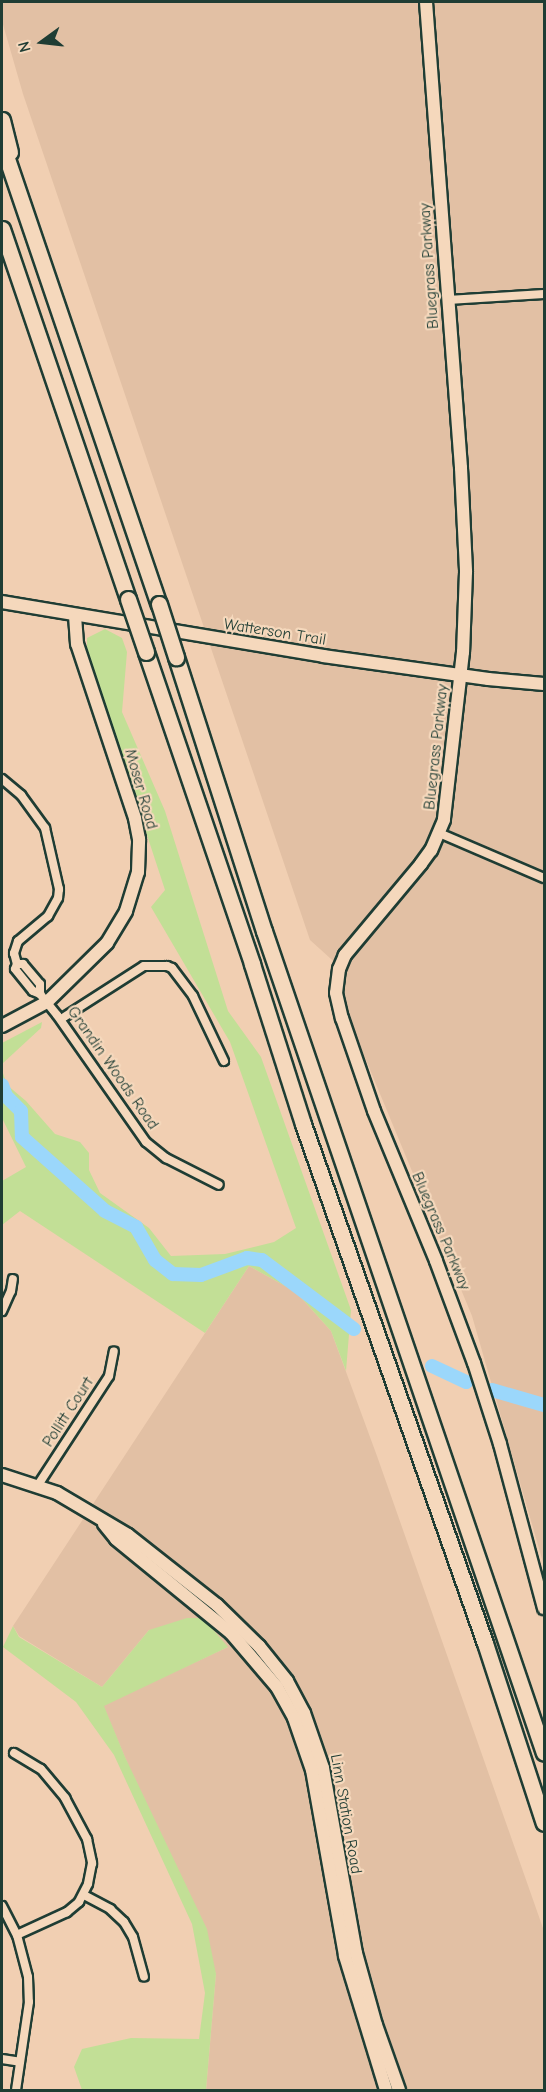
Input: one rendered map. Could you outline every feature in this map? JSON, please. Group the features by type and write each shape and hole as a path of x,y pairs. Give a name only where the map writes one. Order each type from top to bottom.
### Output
{"highway":[{"path":"2,120 41,265"},
{"path":"2,144 41,265 159,604 264,931 544,1753"},
{"path":"2,230 252,964 303,1124 485,1643 544,1823"}],"street":[{"name":"Bluegrass Parkway","path":"426,2 465,538 466,598 460,675 448,801 439,833 421,864 345,955 337,975 338,1002 374,1111 440,1271 474,1363 500,1444 544,1608"},
{"path":"448,300 544,294"},
{"name":"Watterson Trail","path":"2,602 323,656 544,684"},
{"name":"Moser Road","path":"2,1026 44,998 107,943 126,911 138,872 139,839 135,818 77,644 75,615"},
{"name":"Grandin Woods Road","path":"2,779 21,795 45,828 58,889 58,898 48,916 18,941 14,953 17,964 23,964 40,984 44,998 146,1142 166,1158 219,1185"},
{"path":"439,833 544,878"},
{"path":"61,1019 144,966 167,966 172,968 193,996 224,1061"},
{"path":"2,1311 11,1291 13,1279"},
{"name":"Pollitt Court","path":"38,1485 109,1376 114,1351"},
{"name":"Linn Station Road","path":"2,1474 38,1485 79,1505 101,1521 119,1529 160,1558 239,1625 287,1681 304,1713 324,1768 356,1953 376,2025 399,2091"},
{"name":"Linn Station Road","path":"101,1521 116,1539 231,1633 277,1687 294,1718 312,1770 345,1956 386,2091"},
{"path":"14,1753 35,1765 53,1782 65,1798 87,1839 92,1863 84,1895 67,1912 17,1935"},
{"path":"84,1895 110,1909 124,1922 133,1937 144,1977"},
{"path":"2,1906 17,1935 28,1977 29,2002 15,2091"},
{"path":"2,2059 20,2062"}],"shaded area":[{"path":"2,2 544,2 544,1566 472,1316 349,1019 341,968 310,940 23,94 2,21"},
{"path":"249,1266 296,1292 331,1331 377,1456 544,1931 544,2090 206,2090 216,1974 103,1705 228,1647 149,1630 102,1687 19,1636 13,1626"}],"green space":[{"path":"105,629 122,638 127,652 122,712 165,811 228,1011 261,1057 351,1310 346,1371 331,1331 296,1292 249,1266 205,1333 20,1211 2,1225 2,1181 26,1167 2,1118 2,1070 7,1085 26,1101 55,1134 80,1142 89,1153 89,1170 100,1193 149,1228 171,1256 225,1254 274,1242 296,1228 230,1042 151,907 165,890 87,652 87,638"},
{"path":"42,1022 41,1028 2,1064 2,1043"},
{"path":"187,1618 203,1618 228,1647 104,1706 125,1757 207,1929 216,1974 206,2090 82,2090 74,2067 82,2049 131,2038 199,2039 205,1993 192,1924 114,1755 76,1702 3,1647 13,1626 19,1637 102,1687 149,1630"}],"waterway":[{"path":"2,1085 6,1096 21,1111 22,1137 105,1211 136,1227 155,1260 173,1274 201,1275 247,1258 262,1260 354,1329"},
{"path":"432,1366 466,1382"},
{"path":"492,1390 544,1405"}]}
